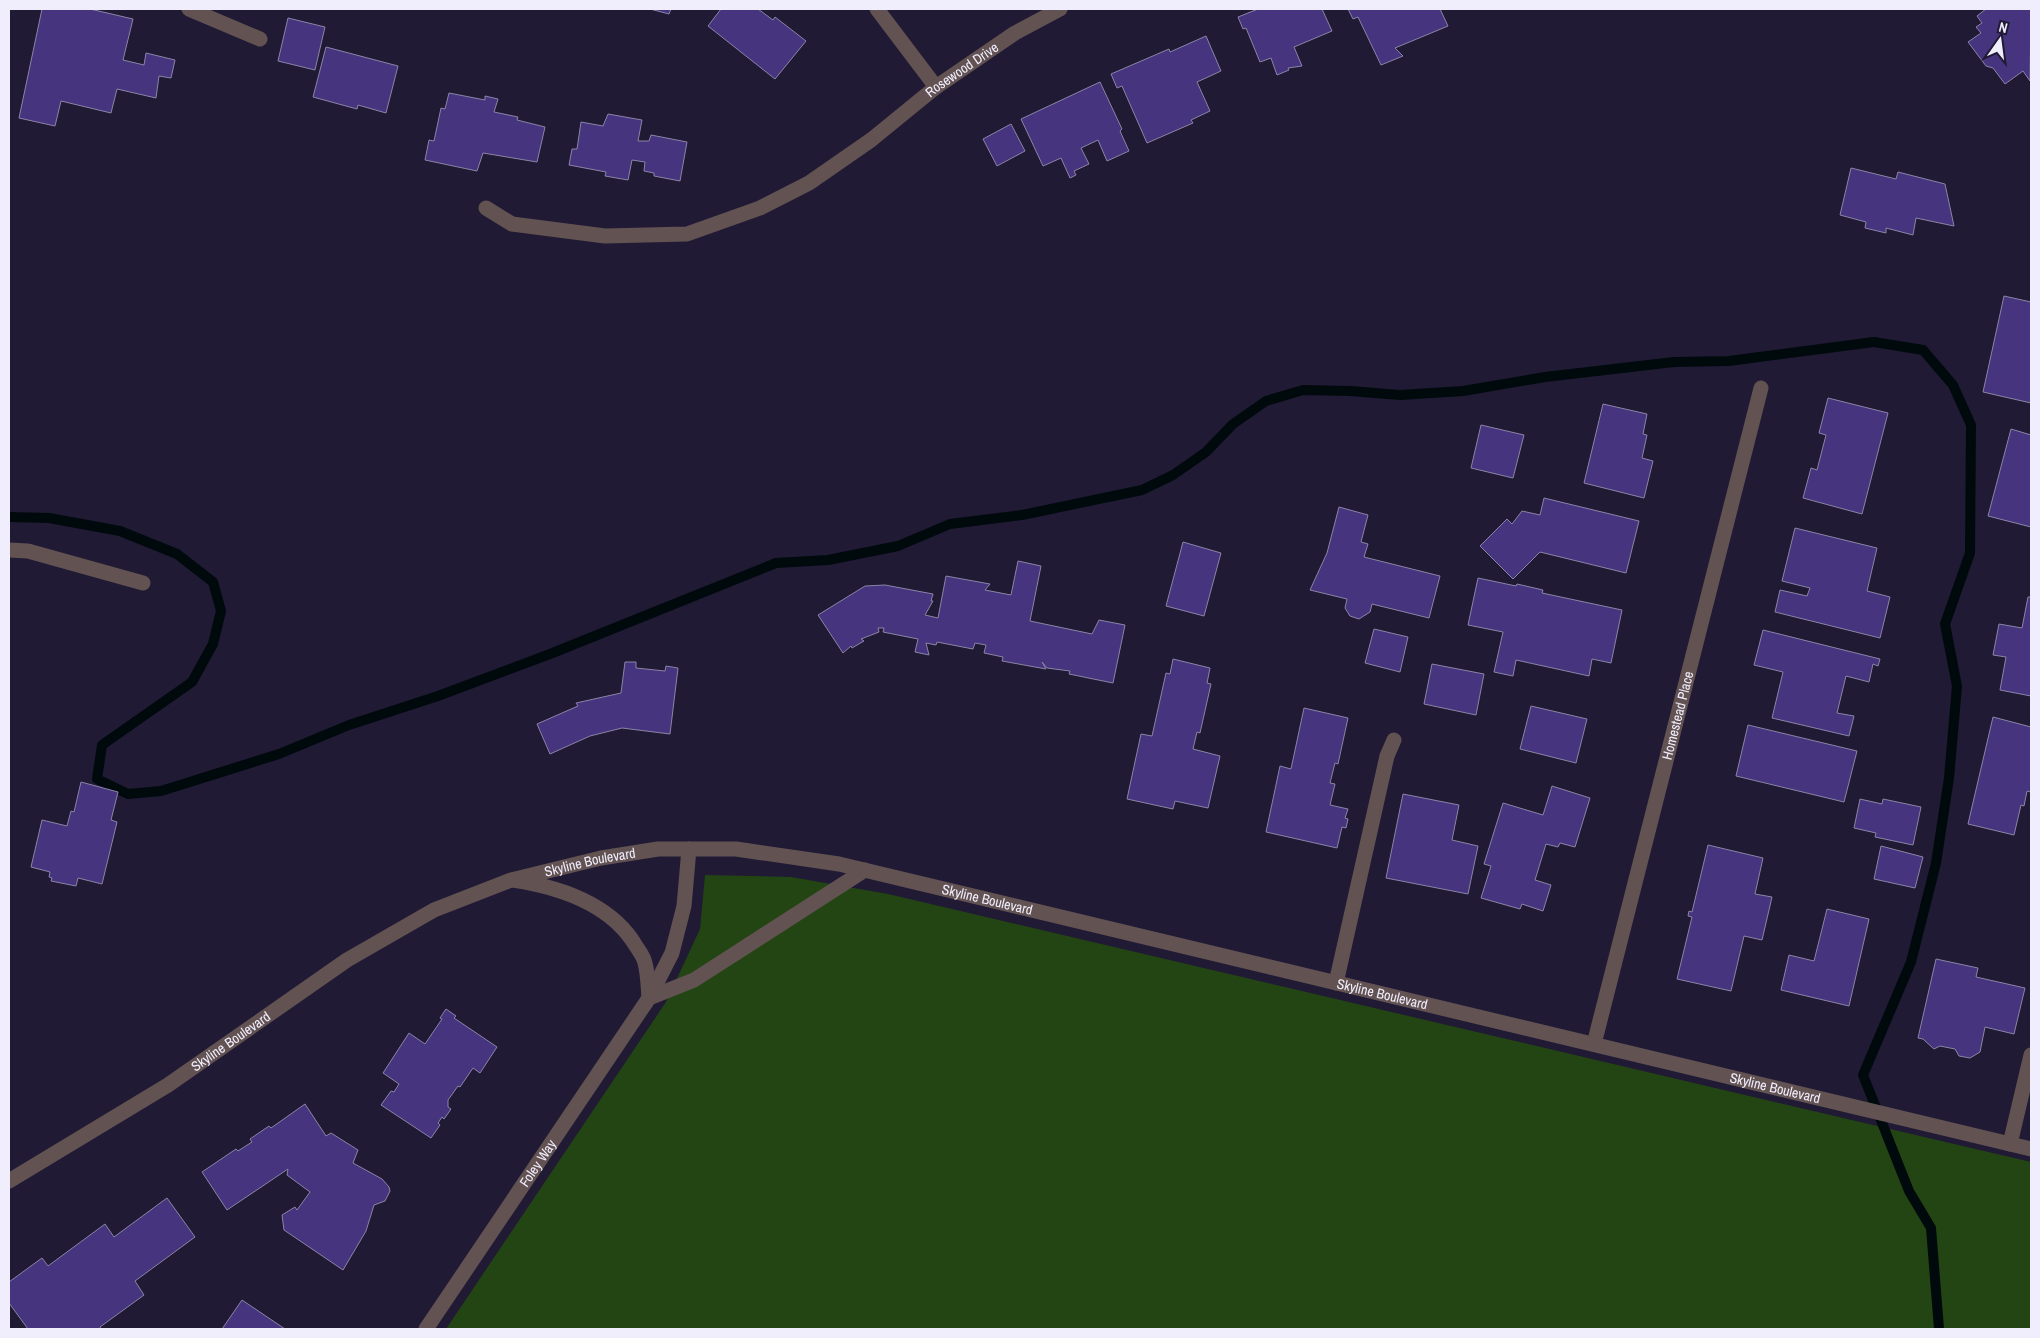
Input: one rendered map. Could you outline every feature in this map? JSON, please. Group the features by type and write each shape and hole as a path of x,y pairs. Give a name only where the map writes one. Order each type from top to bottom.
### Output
{"street":[{"path":"189,9 260,39"},
{"path":"877,9 936,87"},
{"name":"Rosewood Drive","path":"486,208 512,224 606,236 687,234 760,208 809,183 871,140 936,87 1015,33 1060,9"},
{"name":"Homestead Place","path":"1594,1044 1762,388"},
{"path":"9,550 28,551 143,583"},
{"path":"1336,983 1388,756 1394,740"},
{"name":"Skyline Boulevard","path":"9,1181 168,1086 347,960 434,910 511,880 600,858 658,849 736,849 839,864 2031,1149"},
{"name":"Foley Way","path":"426,1329 650,998 672,953 684,906 689,849"},
{"path":"511,880 535,883 562,890 603,912 629,934 645,962 650,998 694,980 865,870"},
{"path":"2010,1144 2031,1056"}],"green space":[{"path":"705,875 791,877 888,894 2031,1162 2031,1329 446,1329 666,1002 700,929"}],"building":[{"path":"42,9 90,9 133,19 123,60 144,65 146,53 175,60 171,78 159,76 156,98 117,89 111,113 61,101 55,126 19,118"},
{"path":"650,9 671,9 669,14"},
{"path":"721,9 758,9 773,20 775,17 806,41 775,79 708,26"},
{"path":"1258,9 1322,9 1332,31 1294,47 1302,66 1288,68 1289,70 1277,75 1271,58 1260,62 1246,28 1243,29 1238,17"},
{"path":"1348,9 1440,9 1448,26 1395,48 1403,56 1381,65 1358,17 1353,19"},
{"path":"1986,9 2031,9 2030,81 2023,71 2005,84 1993,68 1986,66 1968,42 1981,33 1976,27 1982,23 1977,16"},
{"path":"288,18 325,27 315,70 278,61"},
{"path":"1206,36 1221,71 1197,82 1210,111 1191,120 1193,123 1147,143 1122,86 1117,88 1111,74 1169,49 1170,52"},
{"path":"326,47 398,66 386,113 358,105 357,109 313,97"},
{"path":"1100,82 1122,129 1120,131 1129,151 1107,161 1098,140 1081,148 1089,164 1074,171 1076,175 1070,178 1061,158 1043,166 1021,119"},
{"path":"449,93 485,100 485,96 498,99 494,112 518,117 517,120 545,127 537,162 483,153 477,171 425,160 429,140 434,141 441,108 445,109"},
{"path":"608,114 642,120 638,141 649,141 651,135 687,142 680,181 654,176 654,173 644,171 645,162 632,160 628,180 605,176 606,172 569,165 572,149 577,149 581,122 603,126"},
{"path":"1011,124 1025,151 997,166 983,139"},
{"path":"1851,168 1896,179 1898,172 1945,184 1954,226 1916,218 1913,235 1886,228 1886,233 1865,228 1866,222 1840,215"},
{"path":"2004,296 2031,302 2031,403 1983,392"},
{"path":"1828,398 1888,413 1862,514 1803,498 1811,468 1817,470 1826,435 1819,433"},
{"path":"1603,404 1647,414 1643,434 1647,435 1642,458 1653,461 1644,498 1584,483"},
{"path":"1481,425 1524,435 1513,478 1471,468"},
{"path":"2011,429 2031,435 2031,527 1988,516"},
{"path":"1544,498 1639,521 1626,573 1540,552 1513,579 1480,546 1507,519 1512,524 1522,511 1540,515"},
{"path":"1339,507 1368,515 1361,542 1368,544 1364,557 1440,576 1429,618 1372,604 1370,612 1359,619 1350,616 1345,608 1347,599 1310,590 1327,553"},
{"path":"1795,528 1877,548 1867,591 1890,597 1880,638 1775,612 1780,590 1807,596 1810,588 1782,581"},
{"path":"1183,542 1221,553 1204,616 1166,606"},
{"path":"1018,561 1041,566 1030,621 1092,634 1099,620 1125,625 1113,683 1069,674 1070,671 1047,668 1042,662 1046,669 1002,661 1003,657 984,653 986,645 975,643 973,649 937,642 936,645 926,643 929,655 915,652 918,639 883,632 884,628 878,628 879,632 861,639 864,641 852,648 851,646 843,653 818,615 865,586 885,585 933,594 931,601 933,601 925,615 938,618 946,576 990,584 985,590 1011,595"},
{"path":"1478,578 1516,586 1517,584 1543,590 1542,593 1622,610 1611,663 1592,659 1589,676 1516,660 1513,676 1494,672 1503,632 1468,625"},
{"path":"2028,597 2031,597 2031,696 2000,690 2006,657 1993,655 1999,624 2022,628"},
{"path":"1374,629 1408,637 1400,672 1365,663"},
{"path":"1763,630 1880,659 1878,666 1873,664 1869,682 1846,676 1837,713 1854,716 1849,736 1772,718 1783,672 1754,665"},
{"path":"1173,659 1210,668 1207,683 1211,684 1200,733 1197,732 1193,749 1220,756 1208,808 1175,801 1173,809 1127,799 1141,734 1152,736 1166,673 1170,674"},
{"path":"625,662 636,662 636,668 665,671 666,666 678,668 670,734 622,728 590,736 550,754 537,724 578,706 576,703 621,693"},
{"path":"1432,664 1484,674 1476,715 1424,704"},
{"path":"1531,706 1587,719 1576,763 1520,749"},
{"path":"1304,708 1348,718 1338,764 1335,763 1330,783 1335,784 1330,805 1348,809 1345,818 1348,819 1346,828 1342,827 1337,848 1266,832 1280,766 1291,769"},
{"path":"1993,717 2031,727 2031,792 2027,791 2024,806 2021,805 2014,835 1968,824"},
{"path":"1748,725 1857,751 1844,802 1736,776"},
{"path":"81,782 118,792 111,820 117,822 102,884 78,878 76,886 51,881 52,878 49,877 50,872 31,867 42,820 67,826 71,811 74,812"},
{"path":"1552,786 1590,798 1575,847 1560,843 1558,847 1546,844 1535,880 1551,885 1543,911 1522,904 1520,909 1481,898 1491,866 1484,864 1503,803 1543,815"},
{"path":"1403,794 1459,805 1452,840 1478,846 1468,894 1386,878"},
{"path":"1860,799 1882,804 1883,799 1921,807 1913,845 1875,837 1876,833 1854,828"},
{"path":"1708,845 1763,858 1755,894 1772,897 1762,940 1744,936 1731,991 1677,979 1692,917 1688,916 1689,911 1692,912"},
{"path":"1881,846 1923,857 1915,888 1874,879"},
{"path":"1827,909 1869,919 1849,1006 1781,990 1789,955 1814,961"},
{"path":"1936,959 1978,968 1976,977 2025,988 2014,1034 1985,1027 1980,1052 1970,1058 1959,1056 1955,1049 1940,1046 1934,1049 1923,1039 1918,1038"},
{"path":"446,1009 456,1016 454,1018 497,1047 480,1073 473,1068 460,1087 458,1086 448,1100 448,1107 451,1109 444,1119 442,1117 438,1123 440,1125 431,1138 381,1105 391,1091 394,1092 399,1084 383,1073 409,1033 425,1044 442,1019 440,1018"},
{"path":"305,1104 326,1136 331,1133 358,1150 353,1163 382,1179 390,1191 385,1201 374,1205 366,1231 343,1270 284,1230 282,1215 295,1207 297,1210 310,1192 287,1175 288,1169 227,1210 202,1172 236,1149 238,1151 252,1142 250,1139 269,1126 271,1128"},
{"path":"167,1198 195,1237 135,1281 144,1295 100,1327 101,1329 28,1329 9,1303 9,1282 42,1258 48,1266 105,1224 114,1237"},
{"path":"242,1300 285,1329 222,1329"}],"waterway":[{"path":"9,517 49,518 120,531 177,554 213,582 221,611 213,644 192,682 102,745 97,779 128,794 161,791 279,754 349,725 438,696 550,654 776,563 828,560 898,546 950,524 1022,515 1142,490 1173,475 1206,452 1233,424 1266,401 1303,390 1400,395 1463,391 1545,377 1674,362 1729,361 1874,342 1923,350 1953,385 1971,425 1970,553 1945,624 1957,686 1949,778 1936,863 1911,962 1863,1075 1909,1191 1931,1228 1939,1329"}]}
